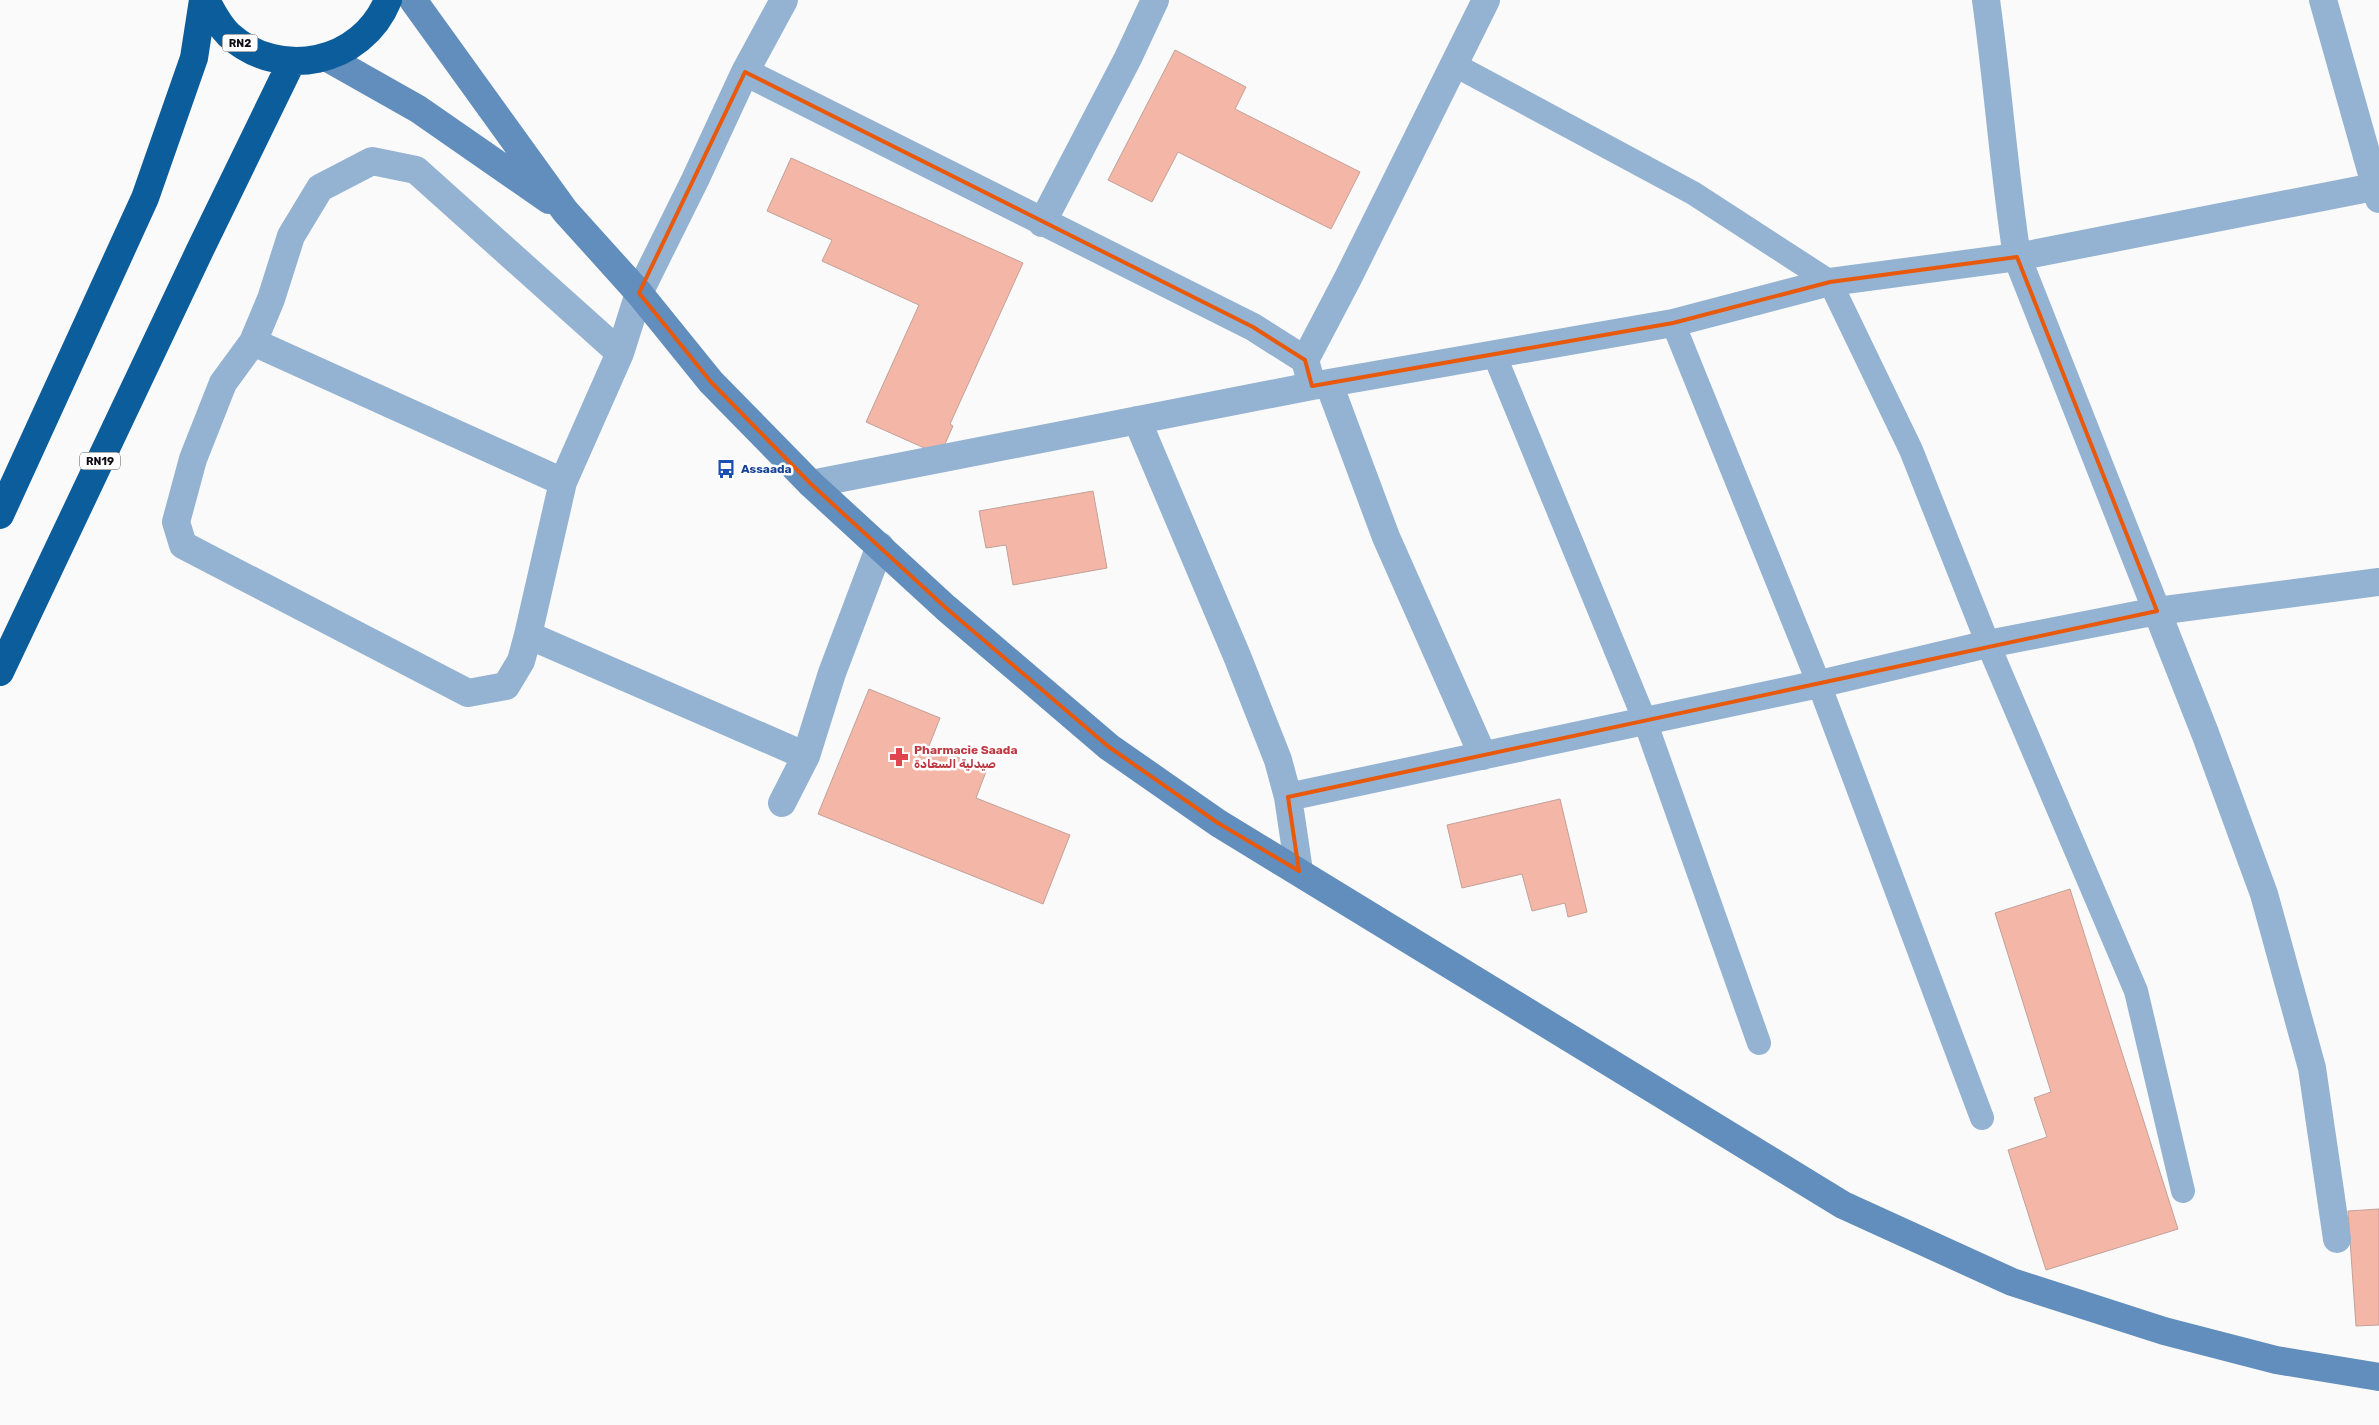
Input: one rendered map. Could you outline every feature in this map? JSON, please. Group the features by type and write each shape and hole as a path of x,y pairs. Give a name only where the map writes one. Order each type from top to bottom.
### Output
{"highway":[{"name":"RN2","path":"205,0 214,16 229,34 248,48 269,57 292,61 309,61 326,57 353,45 372,26 388,0"},
{"path":"0,514 145,198 194,58 205,0"},
{"name":"RN19","path":"0,672 200,250 292,61"}],"street":[{"path":"413,0 565,211 639,293 711,382 811,484 946,608 1109,746 1218,822 1842,1205 2012,1282 2164,1331 2276,1360 2379,1377"},
{"path":"620,353 416,170 372,161 320,188 291,236 271,299 253,342 223,383 192,459 176,522 183,545 468,693 506,686 521,661 563,482 620,353 639,293 695,180 745,72 784,0"},
{"path":"1042,223 1128,58 1155,0"},
{"path":"1305,360 1348,278 1486,0"},
{"path":"1986,0 1999,94 2006,186 2017,257 2157,611 2264,894 2312,1068 2338,1239"},
{"path":"811,484 1321,385 1673,323 1830,282 2017,257 2378,191 2323,0"},
{"path":"326,57 418,110 565,211"},
{"path":"745,72 1042,223 1253,327 1305,360 1321,385 1483,756"},
{"path":"253,342 563,482"},
{"path":"1136,420 1237,656 1278,760 1288,796 1299,870"},
{"path":"782,803 806,756 832,673 880,546"},
{"path":"1288,796 1819,684 1988,644 2157,611 2379,582"},
{"path":"528,635 806,756"}],"lane":[{"path":"1453,64 1693,192 1830,282 1911,450 1988,644 2136,991 2183,1191"},
{"path":"1673,323 1819,684 1982,1118"},
{"path":"1494,354 1645,721 1759,1043"}],"highlighted area":[{"path":"745,72 1253,327 1305,360 1312,386 1673,323 1830,282 2017,257 2157,611 1288,797 1299,871 1218,823 1109,747 946,608 811,484 711,382 639,293"}],"building":[{"path":"1175,50 1246,87 1235,109 1360,172 1331,229 1178,152 1152,202 1108,180"},
{"path":"791,158 1023,263 950,424 953,426 940,455 866,422 919,305 822,261 832,240 767,211"},
{"path":"1093,491 1107,568 1013,585 1006,545 986,548 979,511"},
{"path":"869,689 940,718 929,746 987,769 976,798 1070,835 1043,904 818,814"},
{"path":"1560,799 1587,912 1568,917 1565,903 1532,911 1522,874 1462,888 1447,825"},
{"path":"2070,889 2178,1229 2046,1270 2008,1150 2047,1137 2034,1098 2051,1092 1995,913"},
{"path":"2379,1209 2379,1325 2356,1326 2348,1211"}],"place":[{"name":"Assaada","path":"726,469"},
{"name":"Pharmacie Saada صيدلية السعادة","path":"899,757"}]}
